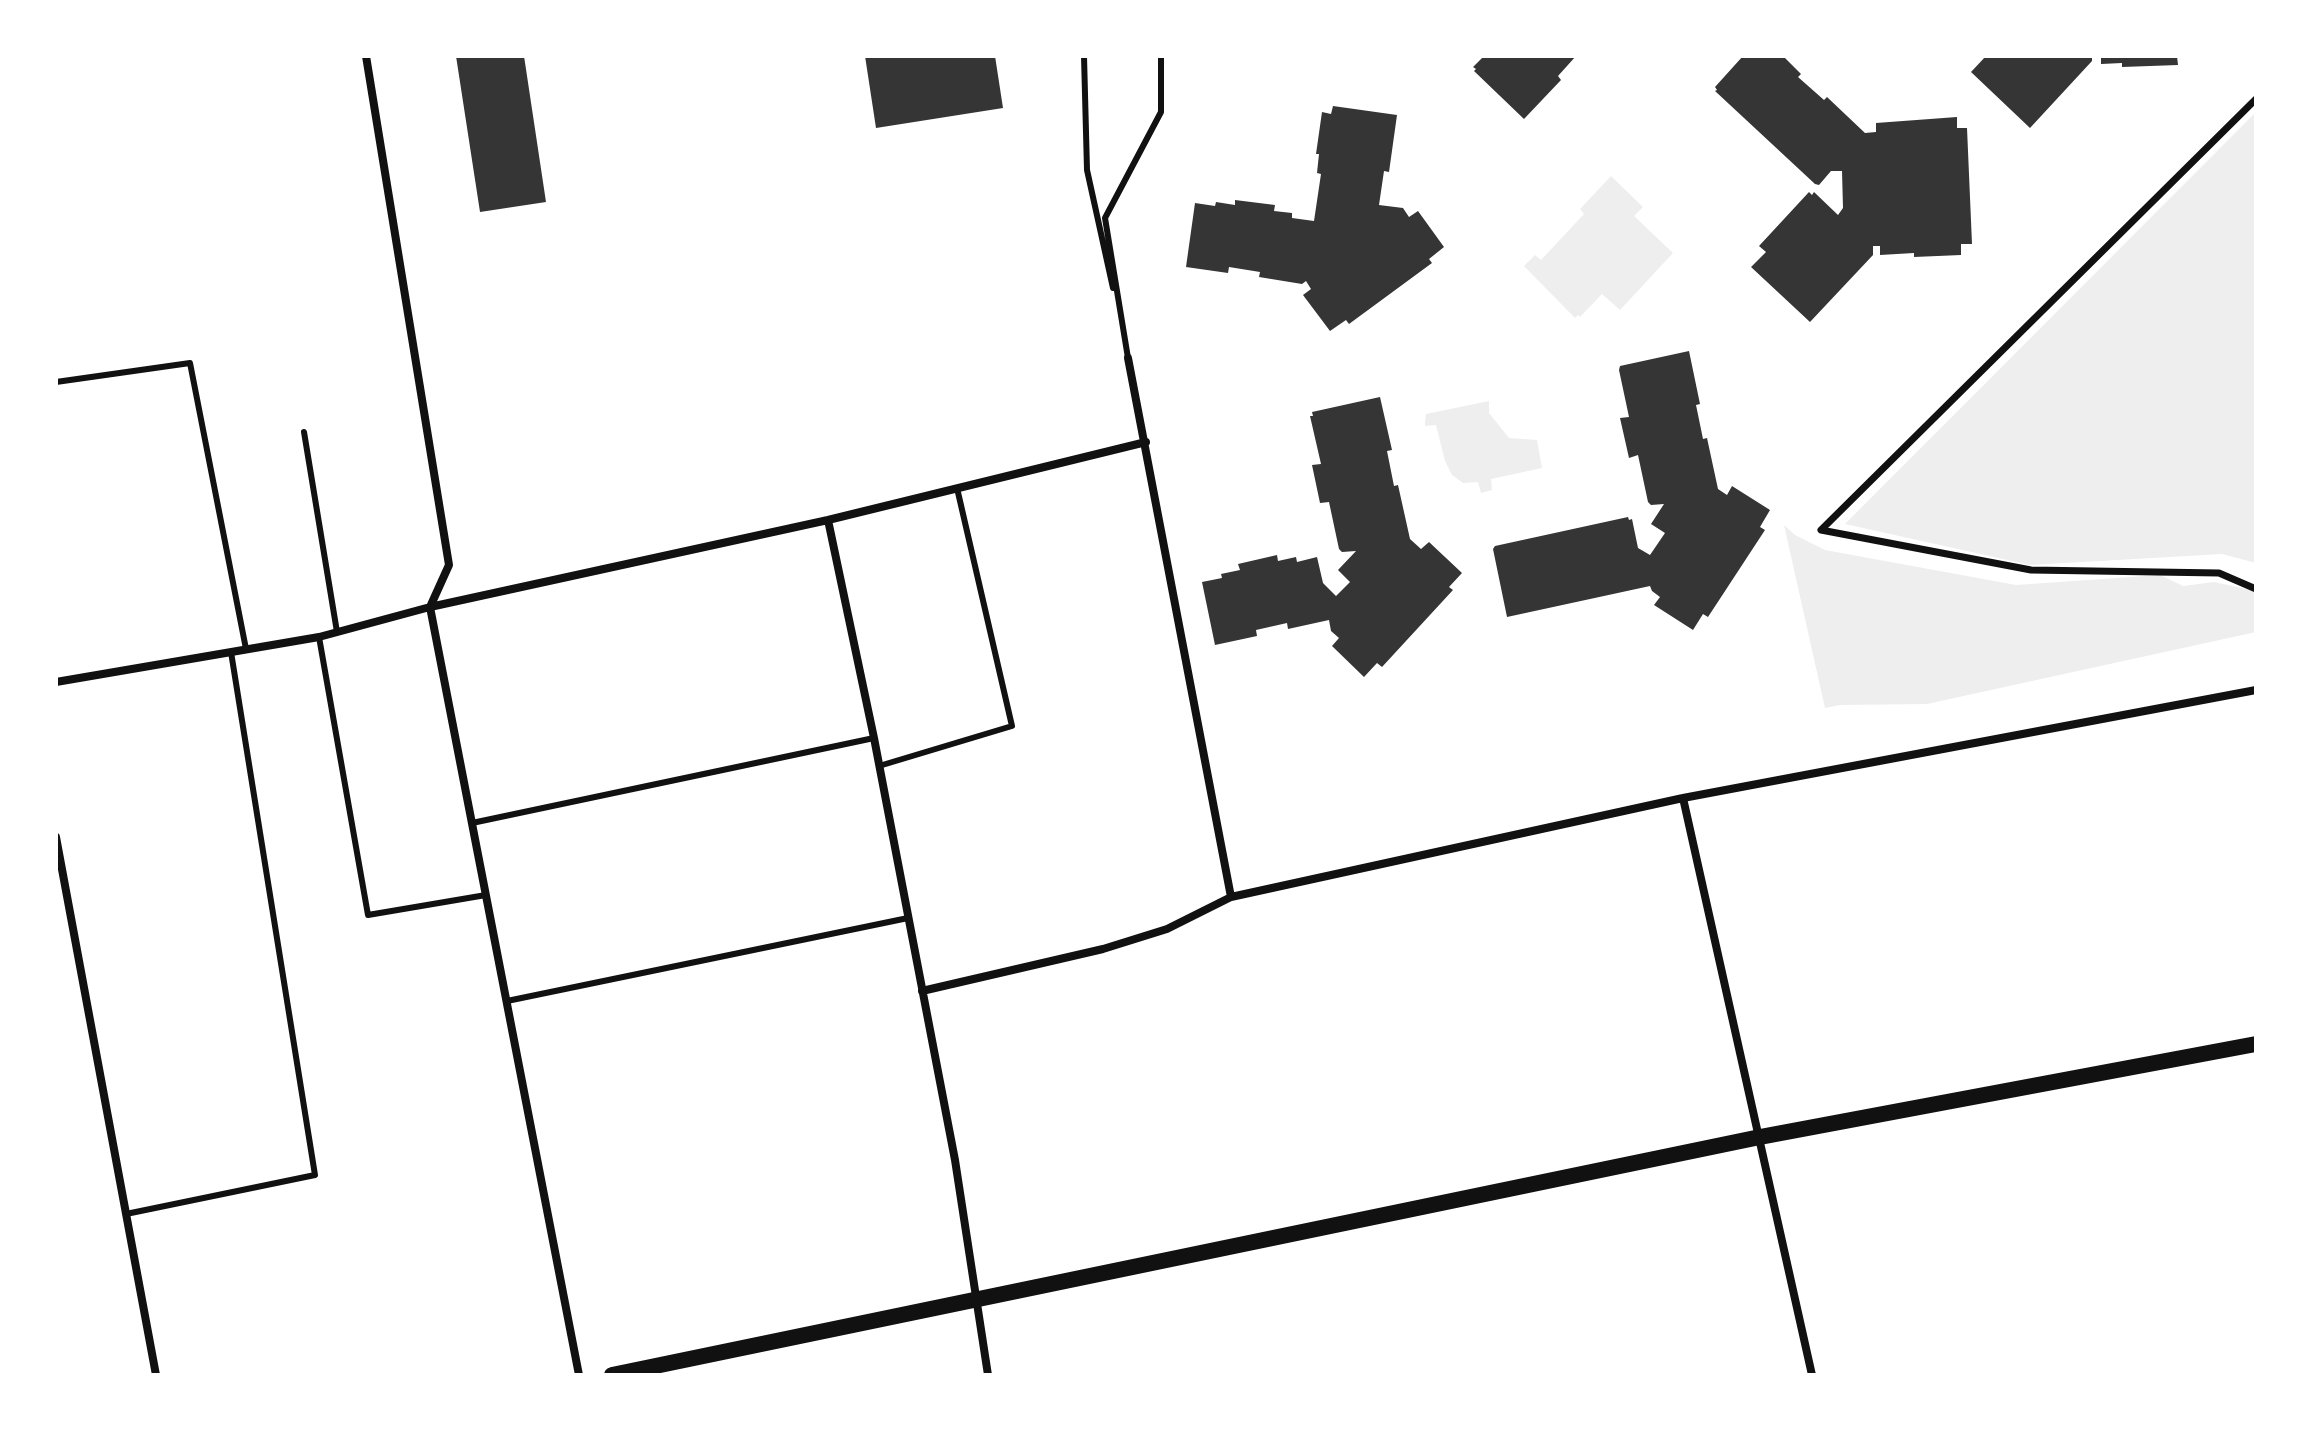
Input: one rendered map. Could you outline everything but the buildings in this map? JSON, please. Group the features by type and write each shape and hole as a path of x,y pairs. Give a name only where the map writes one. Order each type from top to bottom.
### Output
{"main road":[{"path":"612,1375 1760,1137 2256,1044"}],"street":[{"path":"366,56 449,565 430,607 579,1375"},
{"path":"2256,99 1821,530 2031,570 2219,573 2256,589"},
{"path":"1128,358 1231,897"},
{"path":"56,682 319,637 430,607 828,520 1146,442"},
{"path":"828,520 874,738 955,1160 988,1375"},
{"path":"922,991 1103,949 1167,929 1231,897 1683,798 2256,690"},
{"path":"1683,798 1812,1375"},
{"path":"56,837 156,1375"}],"lane":[{"path":"1084,56 1087,170 1128,358"},
{"path":"1128,358 1105,218 1161,112 1161,56"},
{"path":"56,382 190,363 246,649"},
{"path":"304,432 337,632"},
{"path":"879,766 1012,726 957,488"},
{"path":"319,637 368,915 486,895"},
{"path":"126,1214 315,1175 231,652"},
{"path":"472,823 874,738"},
{"path":"507,1001 908,918"}],"shaded area":[{"path":"2256,112 2256,563 2222,554 2030,565 1845,524"},
{"path":"1611,176 1643,207 1634,216 1673,253 1620,310 1602,294 1580,317 1575,318 1524,266 1535,255 1541,260 1584,214 1580,209"},
{"path":"1489,401 1489,413 1509,438 1537,440 1542,468 1491,479 1492,490 1481,493 1478,482 1463,483 1452,475 1445,461 1436,425 1425,426 1425,423 1426,414"},
{"path":"1784,525 1795,535 1825,550 2016,585 2160,575 2183,586 2214,582 2256,591 2256,632 1927,704 1840,705 1825,708"}]}
